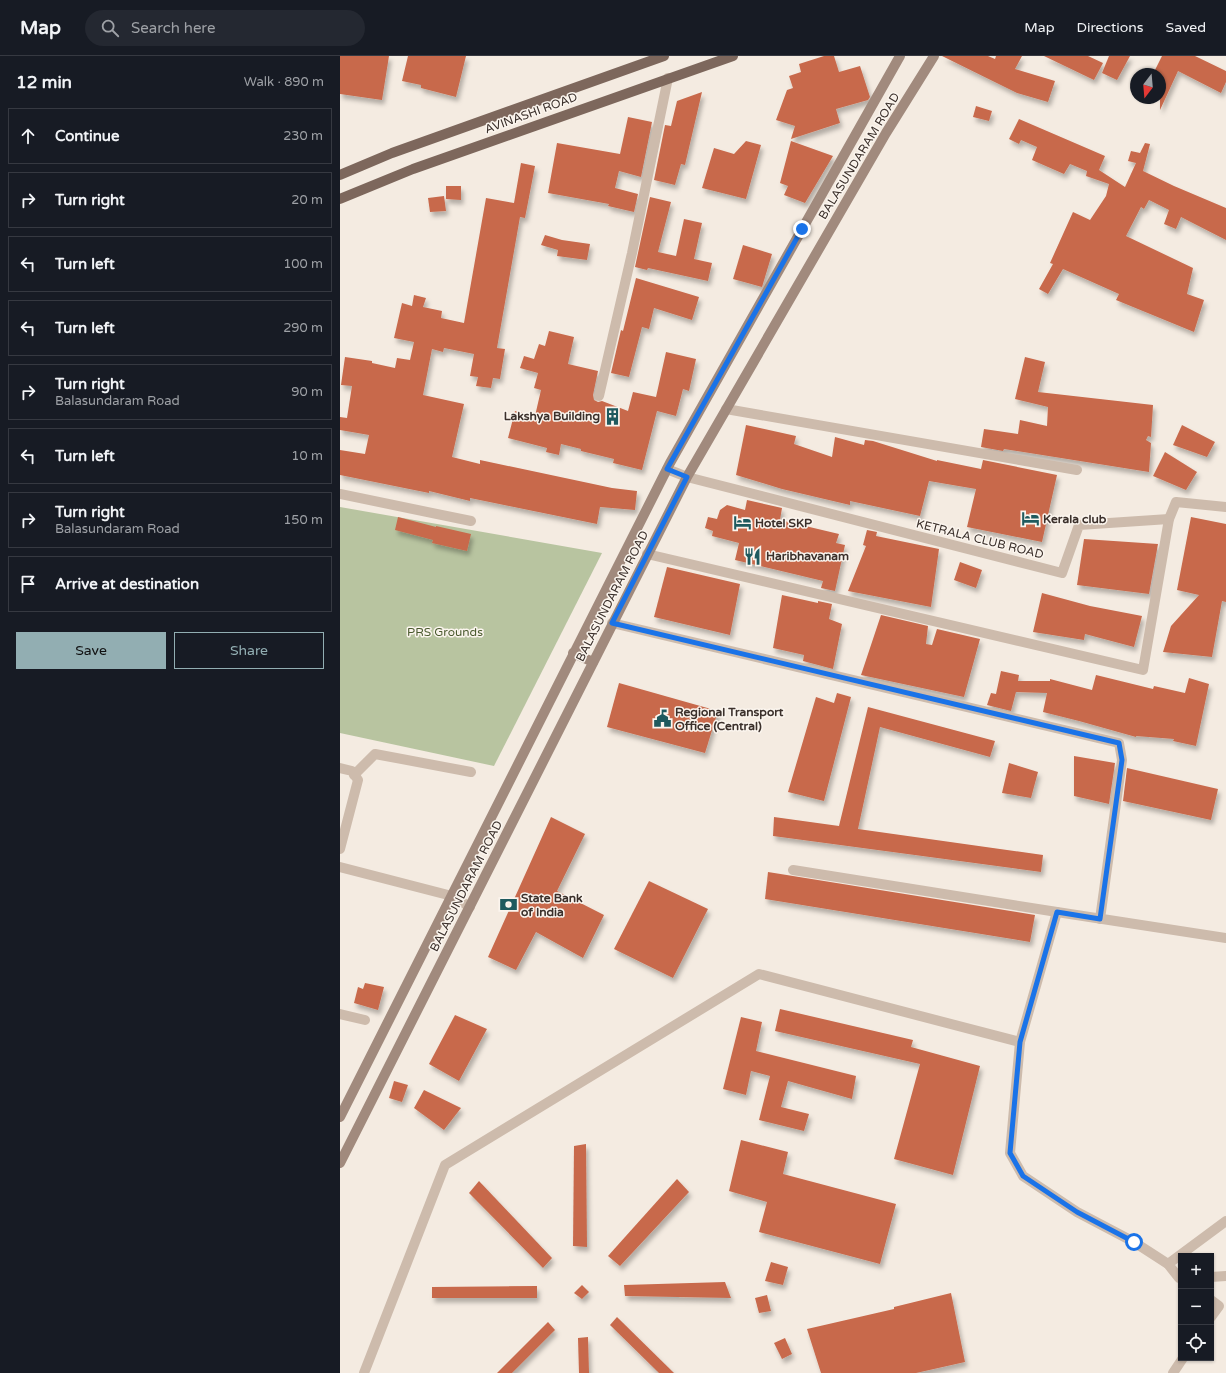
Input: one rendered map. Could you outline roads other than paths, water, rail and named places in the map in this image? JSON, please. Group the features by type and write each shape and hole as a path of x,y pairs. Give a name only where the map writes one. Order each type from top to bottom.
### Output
{"main road":[{"name":"AVINASHI ROAD","path":"340,175 398,150 664,56"},
{"name":"AVINASHI ROAD","path":"340,200 413,169 733,56"},
{"name":"BALASUNDARAM ROAD","path":"340,1117 667,469 900,56"},
{"name":"BALASUNDARAM ROAD","path":"340,1163 687,477 886,133 934,56"},
{"path":"573,653 593,662"}],"street":[{"path":"599,396 632,253 668,78"},
{"path":"726,409 1077,470"},
{"path":"667,469 687,477"},
{"name":"KETRALA CLUB ROAD","path":"687,477 1062,573 1080,525 1169,519"},
{"path":"340,494 471,521"},
{"path":"647,554 1143,670 1169,519 1176,502 1226,507"},
{"path":"612,623 1119,743 1122,760 1100,919"},
{"path":"354,775 375,754 471,772"},
{"path":"340,768 352,771 358,780 340,849"},
{"path":"340,867 452,896 470,907"},
{"path":"793,870 1226,938"},
{"path":"1057,912 1020,1042 1010,1153 1023,1176 1077,1212 1134,1242 1168,1264 1178,1276"},
{"path":"364,1373 445,1164 759,974 1020,1042"},
{"path":"340,1014 365,1020"},
{"path":"1168,1264 1226,1221"},
{"path":"1214,1276 1226,1276"},
{"path":"1214,1302 1219,1306 1214,1313"},
{"path":"1173,1373 1181,1361"}],"place":[{"name":"Lakshya Building","path":"613,416"},
{"name":"Kerala club","path":"1030,519"},
{"name":"Hotel SKP","path":"742,523"},
{"name":"Haribhavanam","path":"753,556"},
{"name":"Regional Transport Office (Central)","path":"662,719"},
{"name":"State Bank of India","path":"508,905"}],"park label":[{"name":"PRS Grounds","path":"445,632"}]}
